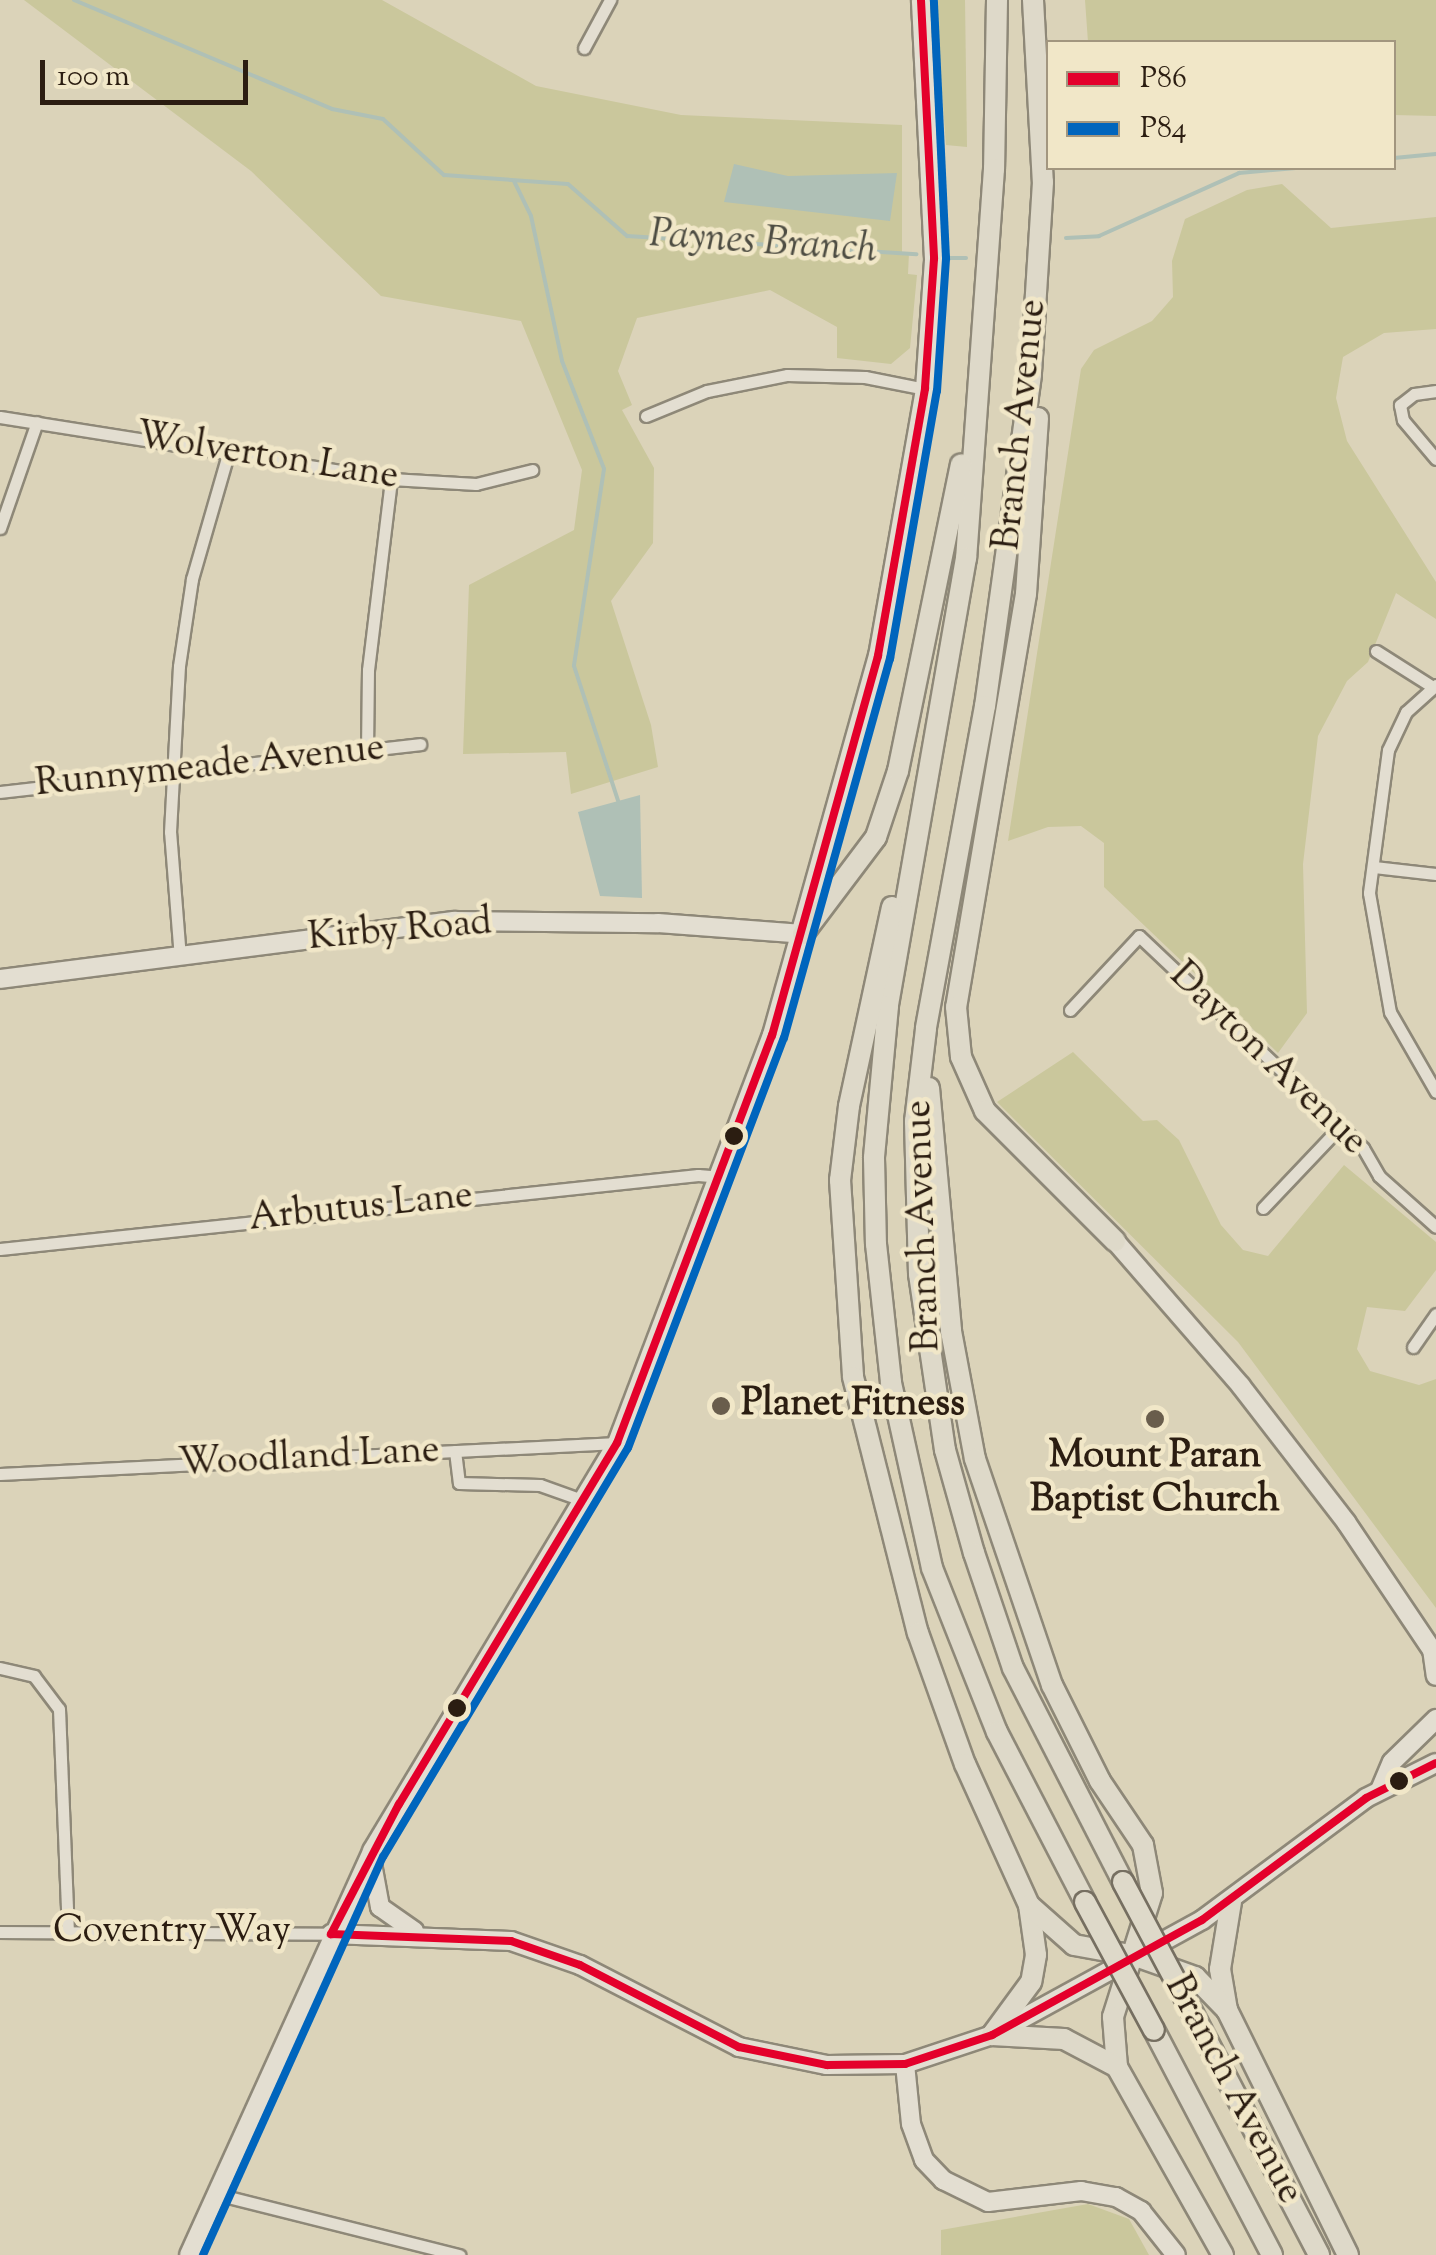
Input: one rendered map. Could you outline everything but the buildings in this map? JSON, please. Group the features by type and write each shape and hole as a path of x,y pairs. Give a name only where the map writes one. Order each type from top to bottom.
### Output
{"highway":[{"name":"Branch Avenue","path":"997,0 994,169 966,558 890,990 874,1158 891,1383 932,1568 997,1732 1272,2255"},
{"name":"Branch Avenue","path":"1033,0 1042,121 1040,254 1005,577 926,1029 915,1121 920,1274 945,1450 1014,1668 1319,2255"},
{"path":"1040,254 1042,368 1026,594 956,1007 961,1058 985,1111 1115,1241"},
{"path":"802,934 876,837 898,771 978,368"},
{"path":"923,798 880,947 848,1106 840,1180 854,1377 918,1633 965,1764 1029,1905 1036,1955 1032,1982 992,2035"},
{"path":"926,1029 951,1331 975,1459 1052,1685 1100,1782 1143,1845 1152,1893 1136,1956 1113,2017 1116,2067 1224,2255"},
{"path":"1232,1902 1220,1969 1227,2010 1348,2255"},
{"path":"1029,1905 1074,1945 1136,1956 1195,1977 1227,2010"},
{"path":"992,2035 1064,2039 1116,2067"}],"main road":[{"path":"189,2255 372,1851 617,1442 722,1178 802,934 878,656 925,389 934,259 921,0"},
{"name":"Kirby Road","path":"0,979 454,920 658,923 802,934"},
{"path":"1115,1241 1241,1386 1346,1522 1434,1653 1436,1676"},
{"name":"Coventry Way","path":"1380,1790 1392,1762 1427,1732 1436,1719"},
{"name":"Coventry Way","path":"332,1934 490,1937 544,1951 722,2040 769,2055 837,2066 905,2064 992,2035 1232,1902 1380,1790 1436,1763"},
{"path":"372,1851 369,1872 380,1908 419,1934"},
{"path":"905,2064 911,2124 924,2160 943,2180 988,2202 1081,2191 1116,2197 1141,2211 1176,2255"}],"street":[{"path":"584,48 610,0"},
{"path":"646,416 707,391 787,375 865,377 925,389"},
{"path":"1434,450 1403,420 1400,405 1414,394 1436,390"},
{"name":"Wolverton Lane","path":"0,417 392,480 480,484 532,470"},
{"path":"0,528 37,422"},
{"path":"180,958 170,832 185,614 228,454"},
{"path":"367,751 370,644 392,480"},
{"path":"1376,652 1434,686 1406,712 1388,750 1369,892 1383,986 1396,1028 1436,1092"},
{"name":"Runnymeade Avenue","path":"0,792 420,744"},
{"path":"1374,867 1436,874"},
{"name":"Dayton Avenue","path":"1070,1010 1139,936 1363,1148 1379,1176 1436,1226"},
{"path":"1264,1208 1340,1127"},
{"name":"Arbutus Lane","path":"0,1249 698,1175 722,1178"},
{"path":"1413,1347 1436,1314"},
{"name":"Woodland Lane","path":"0,1474 617,1442"},
{"path":"455,1451 459,1484 540,1485 585,1501"},
{"path":"0,1668 34,1676 59,1710 68,1933"},
{"name":"Coventry Way","path":"0,1932 332,1934"},
{"path":"216,2194 460,2255"}],"shaded area":[{"path":"24,0 382,0 536,86 681,115 902,125 902,252 909,253 908,274 917,275 910,348 891,364 837,358 837,327 770,290 637,318 618,371 632,405 622,410 654,468 653,543 611,601 651,725 658,767 571,794 566,752 463,754 469,585 574,530 582,470 521,321 381,296 251,171"},
{"path":"935,0 965,0 967,147 946,145"},
{"path":"1085,0 1436,0 1436,116 1396,115 1396,40 1088,40"},
{"path":"734,164 788,176 897,173 890,221 724,202"},
{"path":"1282,184 1331,228 1436,217 1436,329 1384,333 1343,357 1336,398 1347,441 1436,582 1436,619 1396,593 1368,662 1347,681 1318,736 1303,864 1307,1013 1278,1053 1104,887 1104,843 1081,826 1048,827 1008,841 1081,369 1094,350 1152,321 1173,297 1172,261 1185,219 1247,190"},
{"path":"640,795 642,898 600,896 578,812"},
{"path":"1073,1052 1143,1121 1157,1120 1179,1140 1221,1225 1243,1250 1268,1256 1344,1165 1436,1242 1436,1270 1405,1311 1367,1307 1357,1349 1370,1371 1419,1385 1436,1379 1436,1608 1238,1342 997,1102"},
{"path":"1088,2204 1129,2219 1149,2255 941,2255 941,2230"}],"waterway":[{"name":"Paynes Branch","path":"74,0 332,109 383,119 444,175 568,184 627,236 916,254"},
{"name":"Paynes Branch","path":"1396,158 1436,154"},
{"name":"Paynes Branch","path":"1066,238 1099,236 1239,173 1273,170"},
{"path":"514,181 531,216 562,361 604,469 574,666 618,801"},
{"name":"Paynes Branch","path":"948,258 966,258"}],"transit line":[{"name":"P86","path":"921,0 934,259 925,389 878,656 772,1035 617,1443 399,1804 331,1934 511,1941 580,1965 739,2047 827,2065 905,2064 992,2035 1202,1920 1366,1798 1436,1763"},
{"name":"P84","path":"203,2255 383,1857 628,1448 784,1038 890,659 937,391 946,258 934,0"}],"place":[{"name":"Planet Fitness","path":"721,1406"},
{"name":"Mount Paran Baptist Church","path":"1155,1419"}]}
